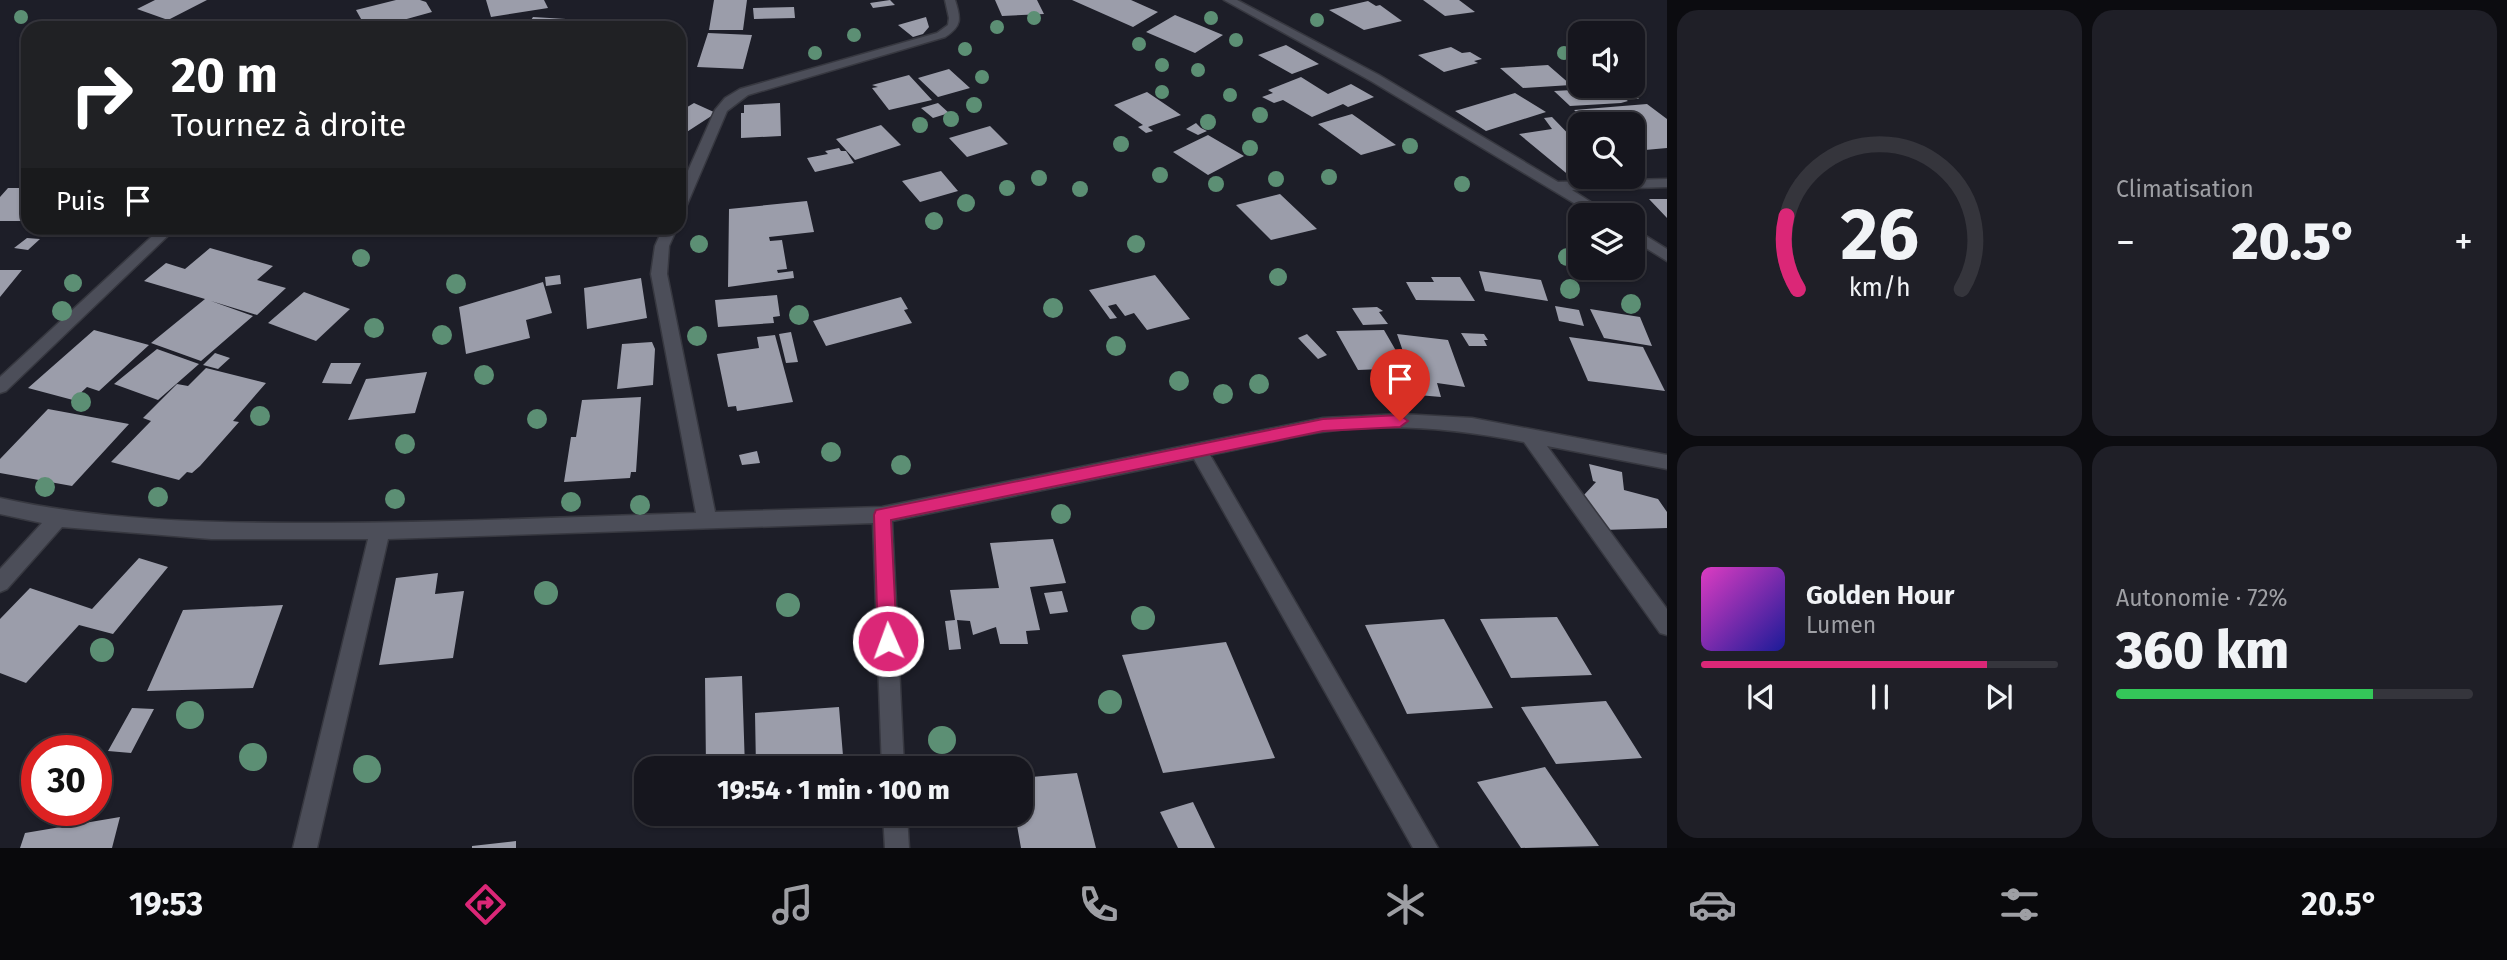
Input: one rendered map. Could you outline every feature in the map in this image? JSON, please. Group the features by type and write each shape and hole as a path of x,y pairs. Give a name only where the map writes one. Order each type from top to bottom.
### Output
{"street":[{"path":"686,191 721,110 729,101 744,92 941,35 953,27 955,18 950,0"},
{"path":"1233,1 1375,78 1584,203"},
{"path":"1555,186 1667,183"},
{"path":"0,387 162,235"},
{"path":"667,235 662,246 659,274 707,521"},
{"path":"1645,241 1667,256"},
{"path":"0,506 58,519 211,531 380,531 882,515 1323,425 1400,421 1472,425 1667,462"},
{"path":"1528,434 1667,626"},
{"path":"1198,450 1426,848"},
{"path":"882,515 893,756"},
{"path":"0,583 58,519"},
{"path":"305,848 380,531"},
{"path":"896,826 897,848"}],"building":[{"path":"155,0 207,0 168,20 137,9"},
{"path":"396,0 420,0 426,2 432,12 399,21 362,21 356,10"},
{"path":"486,0 544,0 548,8 491,17"},
{"path":"714,0 747,0 743,30 709,30"},
{"path":"890,0 895,5 873,8 870,3"},
{"path":"995,0 1037,0 1044,14 1002,16"},
{"path":"1072,0 1131,0 1158,12 1133,27"},
{"path":"1423,0 1459,0 1475,12 1445,16"},
{"path":"1368,1 1376,6 1380,5 1402,21 1364,30 1329,10"},
{"path":"794,7 795,18 754,19 753,8"},
{"path":"1175,15 1223,35 1195,53 1146,32"},
{"path":"533,17 566,19 565,21 530,21"},
{"path":"926,17 929,27 923,34 913,37 898,25"},
{"path":"708,33 752,35 743,69 697,67"},
{"path":"1286,45 1319,64 1292,74 1258,55"},
{"path":"1451,47 1462,53 1470,52 1482,59 1474,61 1478,63 1444,72 1418,55"},
{"path":"1548,65 1568,85 1523,88 1500,68"},
{"path":"949,69 970,88 938,97 918,78"},
{"path":"909,75 932,100 889,110 872,88 878,87 872,85"},
{"path":"1301,77 1328,94 1351,84 1374,97 1348,107 1343,104 1312,117 1283,100 1274,103 1262,97 1273,93 1268,90"},
{"path":"1568,90 1568,98 1639,99 1625,99 1628,101 1621,103 1570,106 1554,91"},
{"path":"1147,92 1181,115 1148,127 1153,131 1146,133 1138,127 1143,125 1114,105"},
{"path":"1515,93 1546,112 1486,131 1455,111"},
{"path":"694,103 716,113 686,132 686,108"},
{"path":"780,103 781,136 741,138 741,113 744,113 744,105"},
{"path":"938,103 949,113 933,118 921,108"},
{"path":"1647,104 1667,119 1667,148 1645,150 1645,112 1574,110"},
{"path":"1352,114 1396,145 1361,155 1318,124"},
{"path":"1552,117 1568,134 1568,175 1519,134 1552,129 1544,118"},
{"path":"1196,123 1207,131 1198,135 1186,129"},
{"path":"881,125 901,145 855,160 836,139"},
{"path":"990,126 1008,144 967,157 949,138"},
{"path":"1208,135 1244,156 1208,175 1173,152"},
{"path":"839,148 846,151 854,163 815,172 807,158 828,154 825,151"},
{"path":"941,171 958,191 920,202 902,181"},
{"path":"8,188 21,188 21,221 0,221 0,197"},
{"path":"1280,194 1317,229 1271,240 1236,205"},
{"path":"1649,199 1667,199 1667,218"},
{"path":"807,201 814,232 769,237 770,241 782,240 787,269 777,270 778,273 793,271 794,278 728,287 729,209"},
{"path":"27,238 40,239 28,250 14,248"},
{"path":"210,248 273,266 257,280 286,288 257,315 211,301 253,316 201,361 151,343 205,299 144,281 166,263 185,269"},
{"path":"0,270 22,270 0,297"},
{"path":"1479,271 1541,280 1548,301 1485,291"},
{"path":"560,275 561,284 546,286 545,277"},
{"path":"1155,275 1190,319 1147,330 1134,313 1125,316 1116,304 1108,306 1117,318 1110,319 1089,290"},
{"path":"1431,277 1460,277 1475,301 1416,300 1406,282 1434,282"},
{"path":"641,278 647,318 587,329 584,288"},
{"path":"543,282 552,313 526,320 530,338 466,354 459,307"},
{"path":"304,292 350,309 316,341 268,323"},
{"path":"777,295 780,316 773,317 774,323 718,327 715,300"},
{"path":"901,297 908,309 904,310 912,323 826,346 813,321"},
{"path":"1555,306 1579,310 1584,326 1559,321"},
{"path":"1377,307 1383,311 1379,312 1388,324 1363,325 1352,308"},
{"path":"1590,309 1640,317 1652,346 1604,338"},
{"path":"94,330 149,345 99,391 87,387 73,400 28,388"},
{"path":"1384,330 1406,368 1358,370 1336,331"},
{"path":"791,332 798,362 786,363 779,334"},
{"path":"1461,333 1484,334 1488,340 1484,340 1487,346 1469,346"},
{"path":"1307,334 1327,355 1318,359 1298,338"},
{"path":"1397,334 1448,340 1465,387 1437,383 1441,397 1418,395"},
{"path":"775,335 793,402 737,411 736,406 728,407 717,354 759,348 757,337"},
{"path":"1569,337 1643,347 1665,391 1588,381"},
{"path":"652,342 655,349 653,385 617,389 622,344"},
{"path":"157,349 199,364 158,400 114,384"},
{"path":"215,353 230,358 218,369 203,365"},
{"path":"331,363 361,363 351,384 322,383"},
{"path":"206,368 266,383 233,421 239,422 200,466 192,473 187,472 179,480 111,462 151,421 143,418 177,384 188,386"},
{"path":"427,372 415,413 348,420 366,379"},
{"path":"641,397 636,472 631,472 630,478 564,482 571,437 576,437 582,400"},
{"path":"48,409 129,424 72,486 0,473 0,459"},
{"path":"757,451 760,463 742,465 739,455"},
{"path":"1589,464 1622,472 1624,490 1658,499 1667,512 1667,528 1603,530 1583,496 1596,482 1593,481"},
{"path":"1053,539 1066,583 1030,587 1040,630 1026,631 1028,644 1000,644 996,627 973,635 970,621 957,620 961,649 949,650 945,621 955,620 950,590 999,588 990,543"},
{"path":"139,558 168,567 113,634 79,625 26,683 0,673 0,619 30,588 92,609"},
{"path":"438,573 435,594 464,591 453,658 379,665 396,578"},
{"path":"1062,591 1068,612 1050,614 1044,593"},
{"path":"283,605 253,688 147,691 183,610"},
{"path":"1557,617 1592,675 1511,678 1480,619"},
{"path":"1444,619 1493,708 1407,714 1365,625"},
{"path":"1226,642 1275,758 1163,773 1122,655"},
{"path":"742,676 745,756 706,756 705,678"},
{"path":"1606,701 1642,758 1556,764 1521,707"},
{"path":"839,707 843,756 756,756 755,713"},
{"path":"132,708 154,709 131,753 112,751 112,744"},
{"path":"1545,767 1599,846 1521,848 1477,782"},
{"path":"1077,773 1096,848 1021,848 1017,826 1033,826 1033,777"},
{"path":"1193,802 1215,848 1178,848 1160,812"},
{"path":"120,817 112,848 20,848 25,833 67,826 112,826 112,818"},
{"path":"516,841 516,848 472,848 472,846"}],"route":[{"path":"888,641 882,515 1323,425 1400,421"}]}
